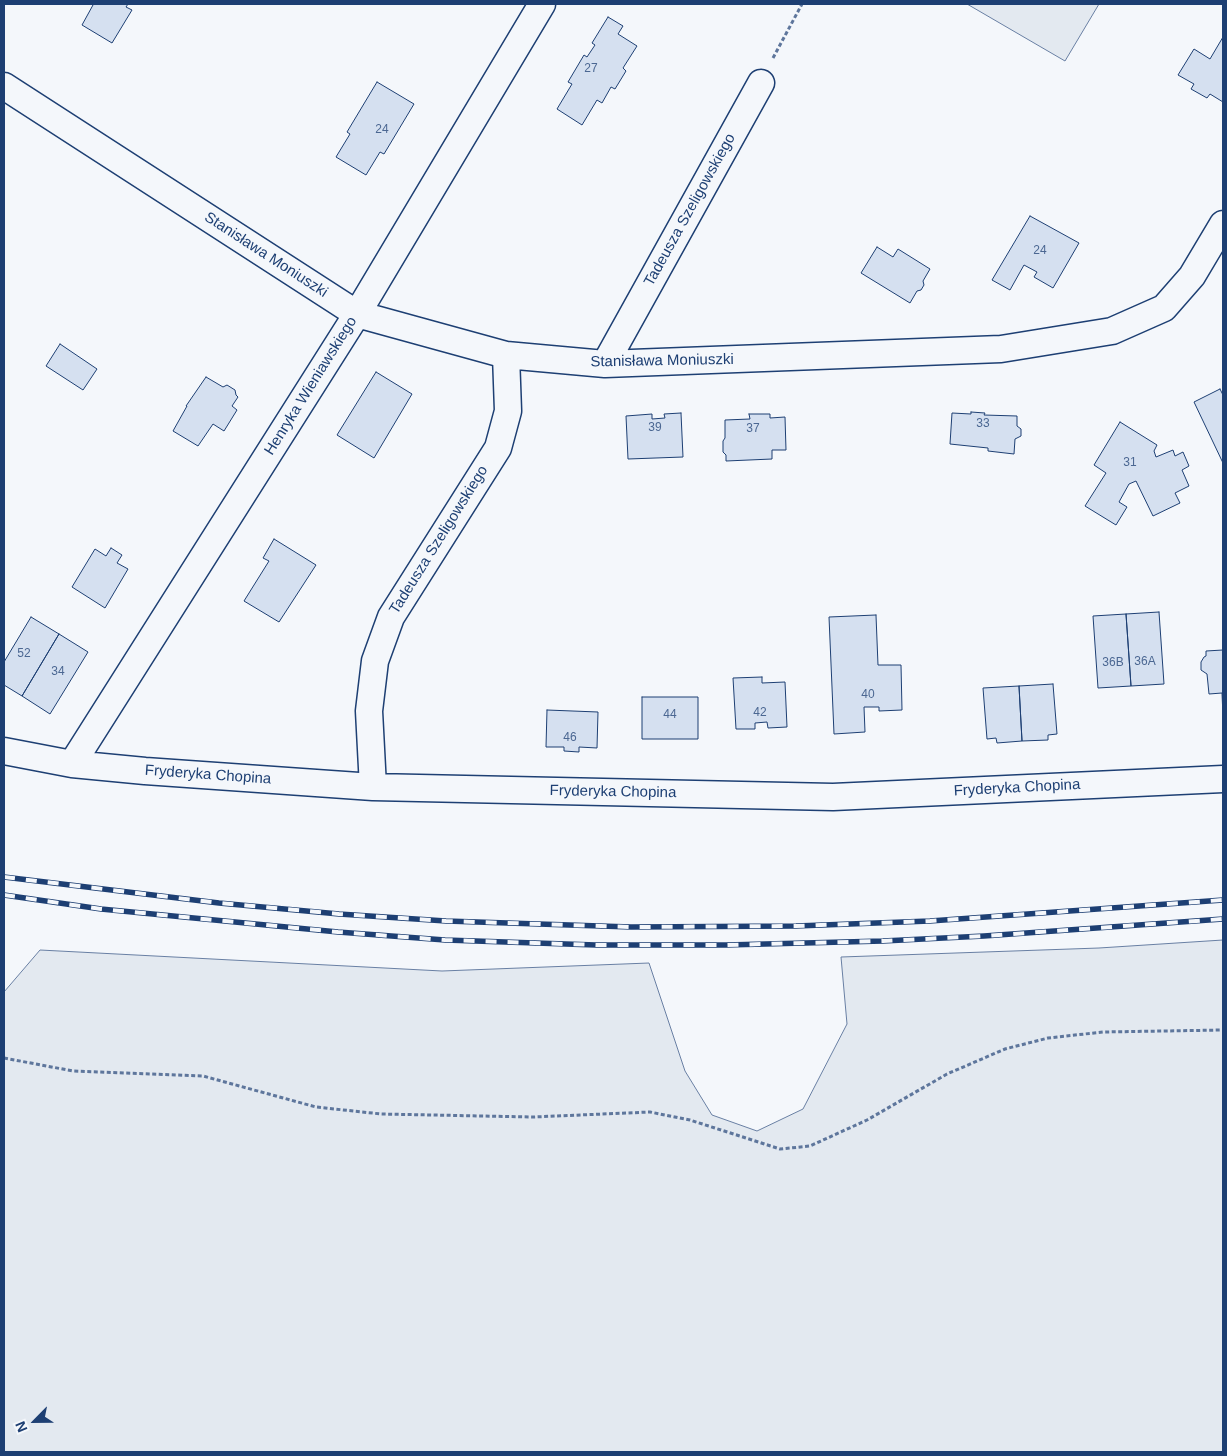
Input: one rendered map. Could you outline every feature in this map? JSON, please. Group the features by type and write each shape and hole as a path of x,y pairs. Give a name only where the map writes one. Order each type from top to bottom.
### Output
{"street":[{"name":"Henryka Wieniawskiego","path":"72,764 357,314 542,4"},
{"name":"Tadeusza Szeligowskiego","path":"605,364 760,83"},
{"name":"Stanisława Moniuszki","path":"4,86 357,314 506,355 605,364 1002,349 1112,331 1164,308 1192,276 1223,224"},
{"name":"Tadeusza Szeligowskiego","path":"373,787 370,711 376,661 390,617 498,448 508,411 506,355"},
{"name":"Fryderyka Chopina","path":"4,752 72,764 145,771 373,787 833,797 1223,779"}],"path":[{"path":"760,83 802,4"},
{"path":"4,1058 73,1071 203,1076 316,1107 381,1114 533,1117 650,1112 690,1120 780,1149 810,1146 866,1120 947,1074 1005,1049 1048,1038 1103,1032 1223,1030"}],"shaded area":[{"path":"967,4 1099,4 1065,61"},
{"path":"1223,940 1223,1452 4,1452 4,992 40,950 442,971 649,963 685,1071 712,1115 757,1131 803,1109 847,1024 841,957 1099,948"}],"building":[{"path":"91,4 128,4 126,7 132,10 112,43 82,25 93,5"},
{"path":"608,17 623,26 618,34 637,46 623,68 626,71 615,89 611,87 602,103 597,100 582,125 557,109 572,84 568,82 584,55 587,57 595,45 592,43"},
{"path":"1223,37 1223,102 1210,94 1207,98 1191,89 1194,84 1178,75 1194,49 1210,59"},
{"path":"377,82 414,104 384,154 380,152 366,175 336,157 350,134 347,132"},
{"path":"1030,216 1079,243 1053,288 1034,277 1037,272 1024,265 1010,290 992,280"},
{"path":"877,247 893,257 898,249 930,269 923,281 924,285 921,290 917,291 910,303 861,273"},
{"path":"60,344 97,369 83,390 46,366"},
{"path":"376,372 412,394 374,458 337,435"},
{"path":"206,377 223,387 227,385 235,390 238,397 232,406 237,410 224,431 213,424 198,446 173,431 186,406"},
{"path":"1220,389 1223,395 1223,463 1194,402"},
{"path":"971,412 985,413 984,415 1017,416 1017,426 1021,429 1021,436 1015,439 1014,454 988,451 988,448 950,444 952,413 971,414"},
{"path":"681,413 683,457 628,459 626,416 652,414 652,419 665,418 664,414"},
{"path":"749,414 770,414 770,418 785,417 786,450 772,450 772,459 726,461 726,455 723,452 725,420 750,419"},
{"path":"1120,422 1157,445 1154,451 1156,457 1173,450 1175,456 1183,452 1189,466 1182,470 1189,486 1175,493 1180,503 1153,516 1136,481 1129,484 1119,502 1127,507 1116,525 1085,506 1106,473 1094,465"},
{"path":"274,539 316,565 279,622 244,601 269,561 263,558"},
{"path":"111,548 122,555 117,563 128,569 105,608 72,587 95,549 106,556"},
{"path":"1159,612 1164,684 1131,686 1126,614"},
{"path":"1126,614 1131,686 1098,688 1093,616"},
{"path":"876,615 878,665 901,665 902,710 879,711 879,707 864,707 865,732 834,734 829,617"},
{"path":"31,617 59,634 22,696 4,685 4,662"},
{"path":"59,634 88,652 50,714 22,696"},
{"path":"1223,650 1223,717 1222,693 1209,694 1207,674 1201,670 1201,662 1206,656 1206,651"},
{"path":"762,677 762,683 785,682 787,727 768,728 767,722 755,723 755,729 736,729 733,678"},
{"path":"1053,684 1057,734 1048,735 1048,740 1022,741 1019,686"},
{"path":"1019,686 1022,741 997,743 996,738 987,739 983,688"},
{"path":"642,697 698,697 698,739 642,739"},
{"path":"547,710 598,712 597,748 579,747 579,752 564,751 564,747 546,747"}],"railway":[{"path":"4,877 219,903 339,914 446,921 631,927 796,926 930,921 1223,900"},
{"path":"4,895 101,909 338,932 445,940 596,945 726,945 883,941 984,936 1223,919"}]}
